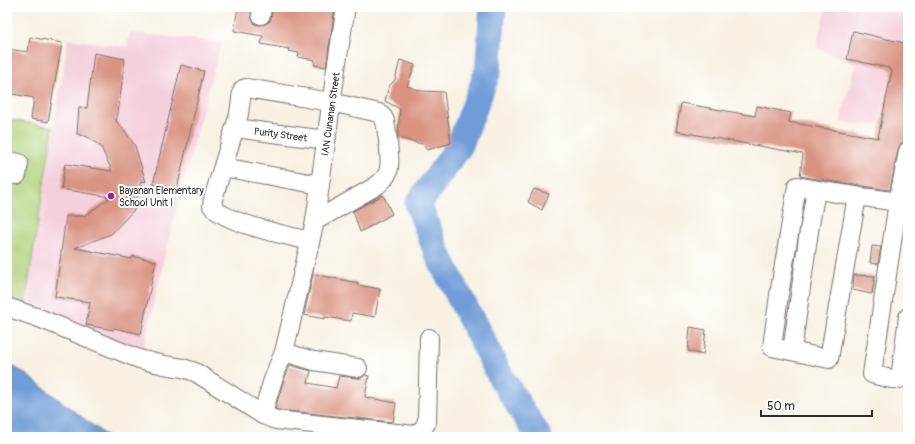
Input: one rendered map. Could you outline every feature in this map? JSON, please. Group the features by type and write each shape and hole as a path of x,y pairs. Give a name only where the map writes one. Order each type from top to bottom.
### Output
{"street":[{"name":"IAN Cunanan Street","path":"263,415 277,368 284,352 315,221 331,102 346,7"},
{"path":"310,241 260,229 224,216 212,206 239,114 243,89 246,88 331,102 378,114 383,117 385,122 390,166 388,173 376,186 315,221"},
{"name":"Purity Street","path":"235,128 326,140"},
{"path":"908,151 898,202 901,232 872,374 891,379 900,379 908,318"},
{"path":"223,167 320,185"},
{"path":"857,196 829,360 772,347 797,186 898,202"},
{"path":"7,307 39,318 139,359 195,372 263,415 276,420 415,435 422,430 427,422 429,338"},
{"path":"284,352 314,361 358,368"}],"shaded area":[{"path":"826,7 908,7 908,76 891,73 879,125 840,123 855,64 816,48"},
{"name":"Bayanan Elementary School Unit I","path":"130,33 222,42 196,133 164,259 142,356 26,304 68,39 127,47"}],"green space":[{"path":"7,119 53,127 25,304 7,298"}],"water":[{"path":"7,363 23,372 108,437 7,437"}],"building":[{"path":"238,7 251,7 252,19 255,24 260,25 270,21 272,7 335,8 326,67 314,65 315,60 298,57 299,53 288,51 289,49 261,44 263,36 234,31"},
{"path":"853,31 908,44 908,141 904,141 900,144 898,149 890,190 800,176 803,154 676,131 681,103 755,116 757,106 791,113 789,122 878,138 892,70 889,70 889,68 847,59"},
{"path":"30,37 62,43 48,122 31,119 34,98 7,93 7,49 28,52"},
{"path":"94,53 125,59 116,121 135,146 146,182 141,181 134,210 111,234 75,248 132,259 132,256 156,261 141,334 114,328 113,330 86,325 90,302 55,297 66,216 84,216 111,197 61,189 65,164 112,171 101,147 88,137 77,134 79,107 87,108"},
{"path":"400,60 415,65 407,86 422,91 444,92 451,143 427,150 422,144 398,138 400,109 385,101 389,86 395,80"},
{"path":"181,65 204,71 177,189 153,184"},
{"path":"534,189 549,194 542,210 528,202"},
{"path":"383,195 392,214 360,232 353,211"},
{"path":"872,246 881,247 878,264 870,263"},
{"path":"313,274 380,289 375,317 352,313 351,321 325,317 325,319 304,315"},
{"path":"854,275 875,276 872,294 853,290"},
{"path":"690,327 706,330 703,355 688,351"},
{"path":"290,365 311,371 308,383 336,388 339,376 361,378 365,375 369,376 365,397 396,403 393,422 275,409"}],"waterway":[{"path":"493,7 488,71 460,145 418,204 439,257 502,379 539,437"}],"place":[{"name":"Bayanan Elementary School Unit I","path":"111,196"}]}
